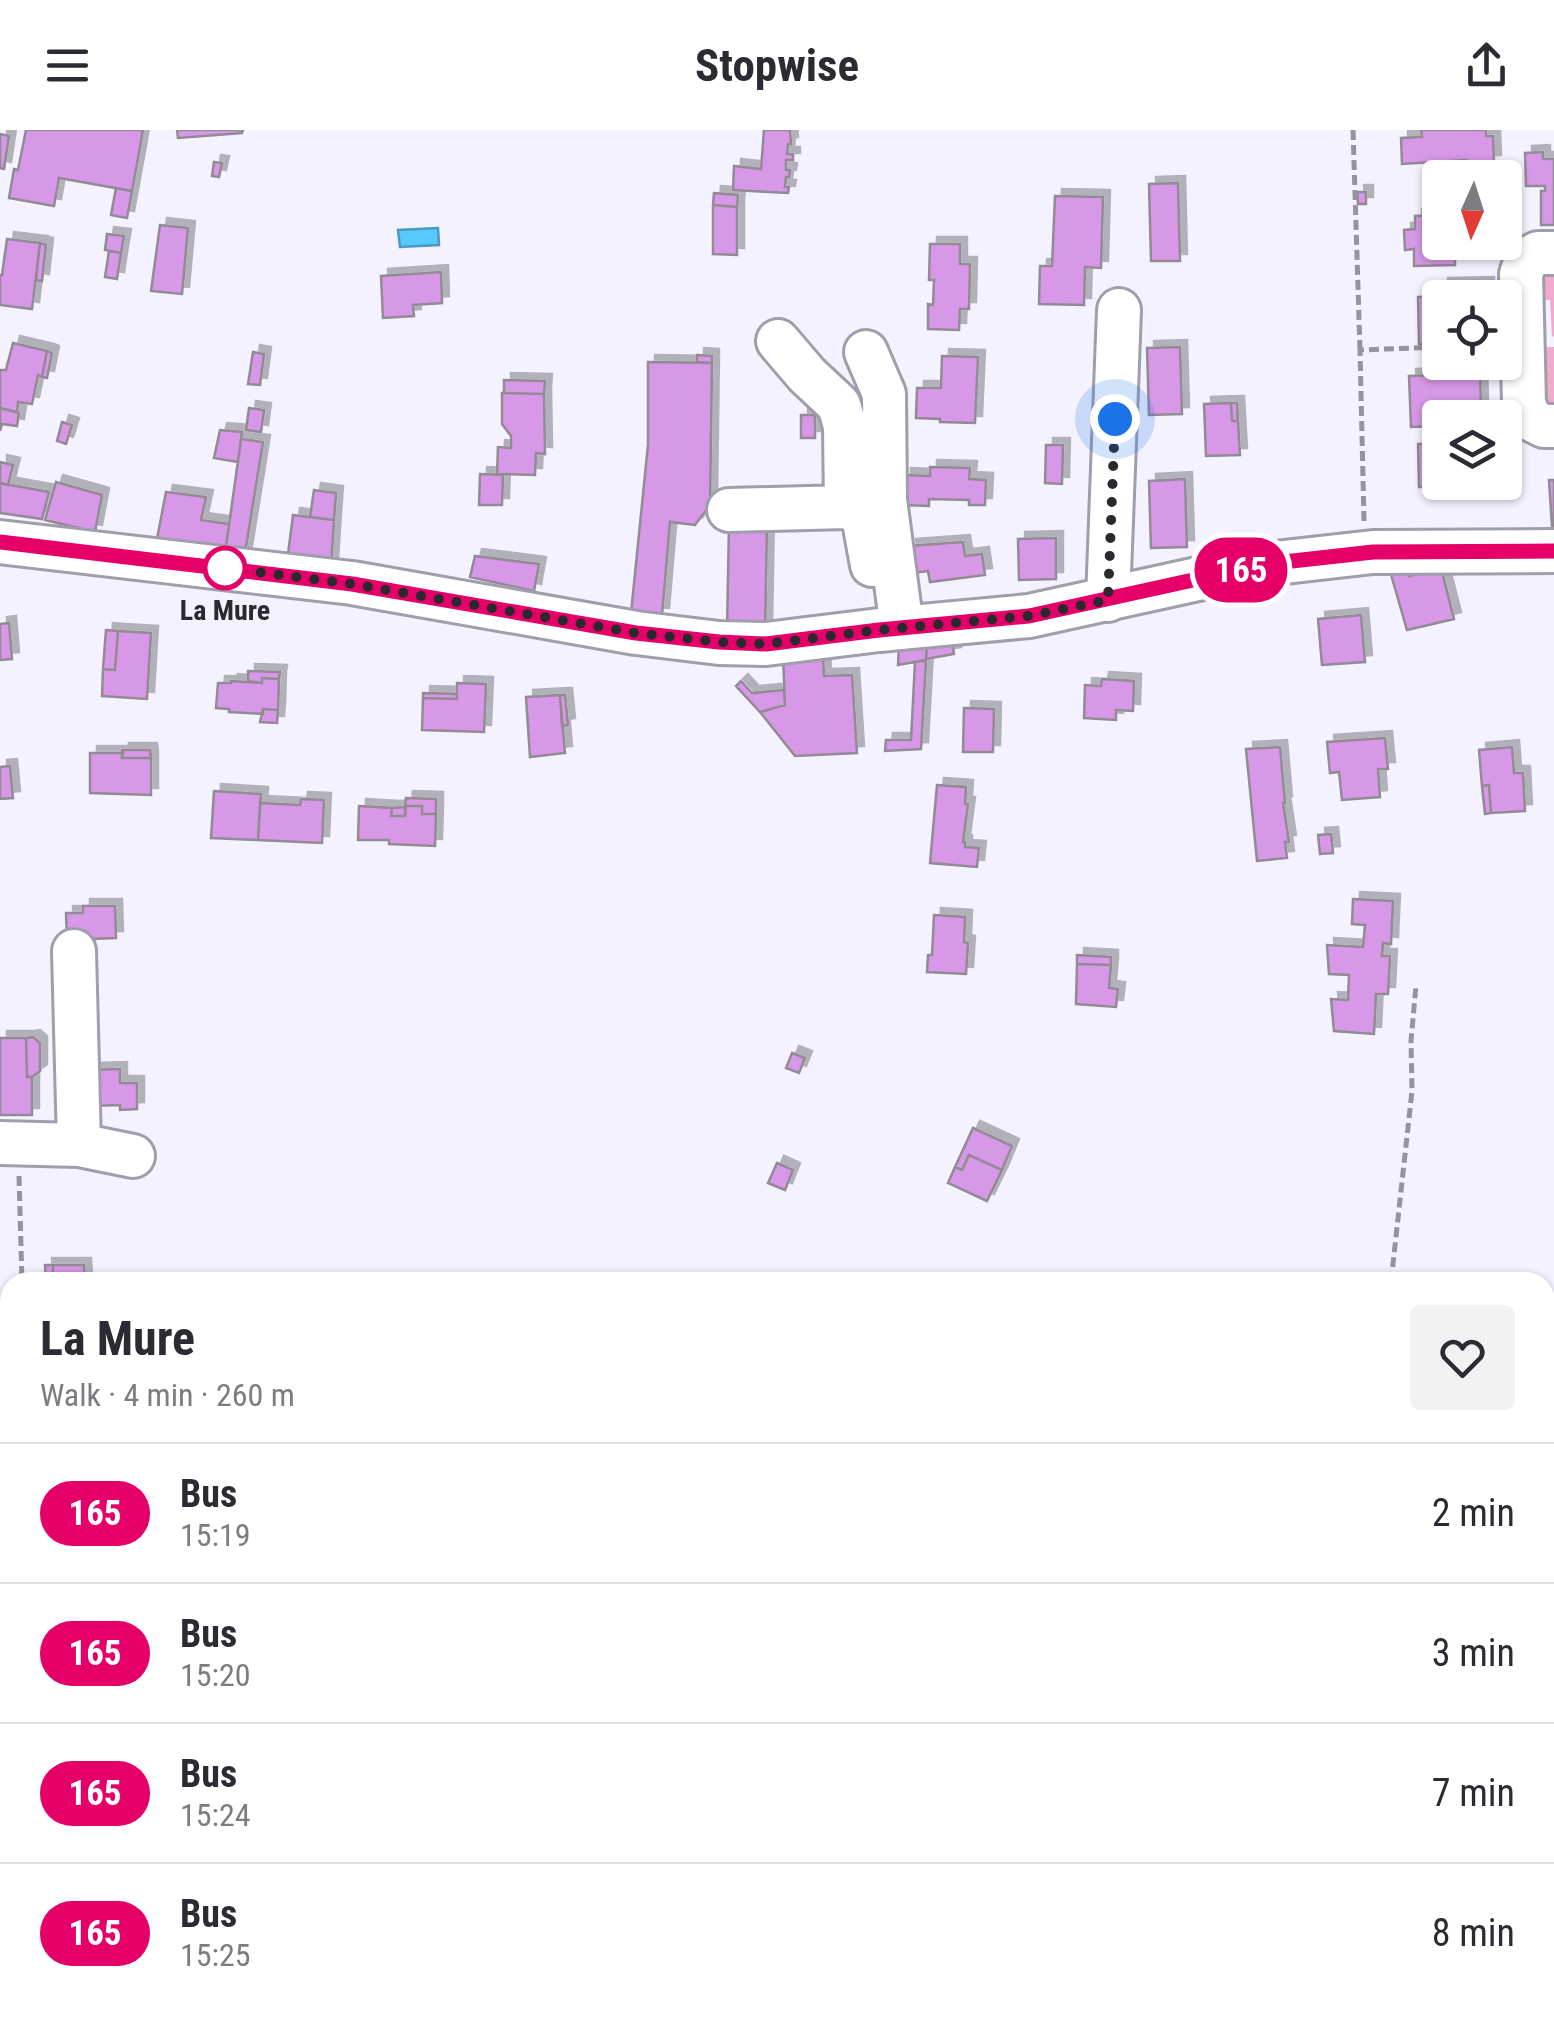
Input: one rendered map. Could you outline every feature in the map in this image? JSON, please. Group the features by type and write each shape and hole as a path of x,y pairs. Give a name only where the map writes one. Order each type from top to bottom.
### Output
{"street":[{"path":"1554,253 1538,253 1526,260 1521,274 1524,404 1530,419 1554,426"},
{"path":"1108,600 1120,310"},
{"path":"778,342 807,376 840,405 845,426 846,507"},
{"path":"866,352 884,394 891,629"},
{"path":"729,510 855,509 864,521 878,596 891,629"},
{"path":"0,542 352,584 636,633 766,644 1029,616 1266,564 1373,552 1554,551"},
{"path":"74,952 79,1145"},
{"path":"10,1144 79,1145 133,1156"}],"path":[{"path":"1353,130 1365,531 1373,552"},
{"path":"1360,350 1422,348"},
{"path":"1393,1272 1412,1091 1410,1040 1416,985"},
{"path":"10,1144 21,1272"}],"shaded area":[{"path":"1554,262 1552,337 1550,300 1530,300 1530,287"},
{"path":"1531,347 1554,347 1554,414 1548,412"}],"water":[{"path":"438,228 439,245 400,247 398,230"}],"building":[{"path":"26,130 143,130 132,191 59,178 54,206 9,198"},
{"path":"177,130 243,130 178,138"},
{"path":"764,130 790,130 787,154 793,154 793,160 786,160 786,170 790,170 785,187 789,187 788,193 733,190 734,166 761,169"},
{"path":"1421,130 1486,130 1486,136 1493,136 1494,160 1422,160 1402,164 1401,138 1422,137"},
{"path":"0,134 9,136 4,169 0,168"},
{"path":"1543,152 1543,159 1554,159 1554,225 1541,225 1541,191 1545,191 1545,186 1526,186 1525,153"},
{"path":"214,162 222,163 219,177 212,176"},
{"path":"1178,183 1180,261 1151,261 1149,184"},
{"path":"116,188 132,191 127,218 111,215"},
{"path":"1357,192 1366,192 1366,204 1358,204"},
{"path":"714,193 738,195 737,207 713,205"},
{"path":"1055,196 1103,197 1101,268 1085,267 1084,305 1039,304 1040,266 1052,266"},
{"path":"713,205 737,207 737,255 713,254"},
{"path":"1415,216 1422,216 1422,260 1455,260 1455,265 1414,266 1414,249 1405,250 1404,230 1415,229"},
{"path":"160,225 188,228 182,294 151,291"},
{"path":"107,234 124,236 121,253 105,250"},
{"path":"7,239 40,243 32,309 0,305 0,275"},
{"path":"40,243 46,245 42,281 36,280"},
{"path":"930,244 960,244 960,264 970,264 969,309 960,309 959,330 928,329 928,304 933,305 934,280 929,280"},
{"path":"109,251 121,253 117,279 105,277"},
{"path":"441,272 442,303 413,305 414,316 383,318 381,276"},
{"path":"1418,297 1422,297 1422,344 1419,344"},
{"path":"13,343 47,351 32,404 18,402 17,412 0,408 0,370 6,370"},
{"path":"1180,347 1182,414 1149,415 1147,348"},
{"path":"47,351 52,353 47,378 42,377"},
{"path":"253,352 264,354 260,385 248,384"},
{"path":"697,355 712,356 712,363 697,362"},
{"path":"942,356 978,357 975,423 916,418 917,388 941,388"},
{"path":"648,362 712,363 710,505 695,525 670,522 662,615 631,613 648,445"},
{"path":"1409,376 1422,376 1422,380 1480,380 1481,400 1422,400 1422,427 1411,427"},
{"path":"504,380 545,381 544,394 504,393"},
{"path":"502,393 544,394 545,454 536,453 535,475 497,474 498,447 511,448 511,436 502,424"},
{"path":"1231,403 1237,403 1238,421 1232,421"},
{"path":"1231,403 1232,421 1238,421 1240,455 1206,456 1204,404"},
{"path":"0,408 19,413 17,426 2,424 0,431"},
{"path":"249,408 264,410 261,432 246,430"},
{"path":"801,415 815,415 815,438 801,438"},
{"path":"62,422 72,425 66,444 57,441"},
{"path":"220,430 242,432 238,462 214,458"},
{"path":"241,439 263,442 245,553 225,554"},
{"path":"1418,444 1422,444 1422,487 1419,487"},
{"path":"1046,445 1063,445 1062,484 1045,483"},
{"path":"0,462 13,465 8,485 0,483"},
{"path":"930,467 970,468 969,479 986,480 985,505 969,505 969,500 929,499 929,506 903,505 904,475 930,476"},
{"path":"480,474 503,475 502,505 479,505"},
{"path":"1185,479 1187,547 1151,548 1149,481"},
{"path":"1549,480 1554,480 1554,542 1553,542"},
{"path":"56,482 102,495 95,532 45,520"},
{"path":"0,483 49,492 42,519 0,513"},
{"path":"314,490 336,493 334,520 310,517"},
{"path":"166,492 206,497 201,520 229,524 225,554 156,544"},
{"path":"293,515 334,520 331,566 287,562"},
{"path":"729,523 767,524 765,634 727,630"},
{"path":"1056,538 1056,579 1019,580 1018,539"},
{"path":"963,542 965,556 982,554 985,575 930,582 928,571 913,573 909,546"},
{"path":"475,556 539,564 534,591 470,577"},
{"path":"1388,564 1406,564 1409,576 1440,564 1454,619 1407,630"},
{"path":"1361,615 1365,662 1322,665 1318,619"},
{"path":"9,623 12,659 0,660 0,624"},
{"path":"106,630 118,631 115,670 103,669"},
{"path":"118,631 151,633 147,699 102,696 103,669 115,670"},
{"path":"927,641 926,660 898,665 899,646"},
{"path":"952,642 954,654 926,659 927,644"},
{"path":"823,655 824,676 852,675 857,753 795,756 760,712 785,705 783,656"},
{"path":"926,660 921,749 885,751 886,740 911,740 915,662"},
{"path":"248,671 280,672 279,679 248,681"},
{"path":"262,678 279,679 278,710 263,709 263,714 216,708 218,683 262,683"},
{"path":"1102,679 1134,681 1133,711 1116,710 1116,720 1084,718 1085,685 1101,686"},
{"path":"741,681 752,693 784,690 785,705 760,712 736,686"},
{"path":"457,683 486,684 484,732 422,730 423,698 457,699"},
{"path":"423,693 457,694 457,699 423,698"},
{"path":"560,695 565,695 568,725 562,726"},
{"path":"560,695 565,753 530,757 526,697"},
{"path":"964,708 994,709 993,752 963,752"},
{"path":"263,709 278,710 277,723 260,722"},
{"path":"1385,738 1388,769 1378,769 1380,797 1342,800 1339,772 1330,773 1327,742"},
{"path":"1280,747 1289,842 1285,842 1287,858 1257,861 1246,749"},
{"path":"1512,747 1514,773 1523,773 1525,811 1491,813 1489,785 1482,786 1479,750"},
{"path":"122,750 150,750 151,758 122,758"},
{"path":"90,753 151,758 151,795 90,793"},
{"path":"10,766 13,798 0,799 0,767"},
{"path":"937,785 966,787 963,842 965,847 979,848 977,867 930,863"},
{"path":"1489,785 1491,813 1485,814 1482,786"},
{"path":"214,791 261,794 258,840 211,838"},
{"path":"406,798 436,799 436,814 422,814 422,806 405,806"},
{"path":"301,799 324,800 322,843 258,840 260,803 300,805"},
{"path":"359,806 392,808 391,816 405,816 405,806 422,806 422,814 436,814 435,846 358,840"},
{"path":"406,807 405,816 391,816 392,808"},
{"path":"1331,834 1333,853 1320,854 1318,835"},
{"path":"1353,899 1393,901 1391,944 1383,943 1382,956 1390,956 1388,994 1376,994 1374,1034 1334,1031 1331,999 1348,1000 1349,975 1329,974 1327,945 1363,947 1365,925 1352,924"},
{"path":"83,906 115,906 116,938 67,940 66,913 83,913"},
{"path":"934,915 965,917 966,974 927,972"},
{"path":"1077,955 1111,957 1111,965 1077,964"},
{"path":"1077,964 1111,965 1109,988 1118,989 1116,1007 1076,1004"},
{"path":"33,1037 40,1043 40,1071 27,1077 26,1038"},
{"path":"0,1038 26,1038 32,1115 0,1115"},
{"path":"792,1053 805,1058 799,1073 786,1068"},
{"path":"120,1069 120,1083 137,1083 137,1109 91,1106 90,1070"},
{"path":"973,1128 1012,1146 1002,1170 969,1155 962,1170 955,1167"},
{"path":"969,1155 1002,1170 987,1201 948,1183 955,1167 962,1170"},
{"path":"777,1163 793,1170 785,1190 768,1183"},
{"path":"53,1265 84,1265 84,1272 53,1272"}],"bus line":[{"name":"165","path":"0,542 352,584 636,633 766,644 1029,616 1266,564 1373,552 1554,551"}],"place":[{"name":"La Mure","path":"225,568"}],"route":[{"path":"225,568 352,584 636,633 719,642 766,644 1029,616 1108,600 1115,419"}]}
